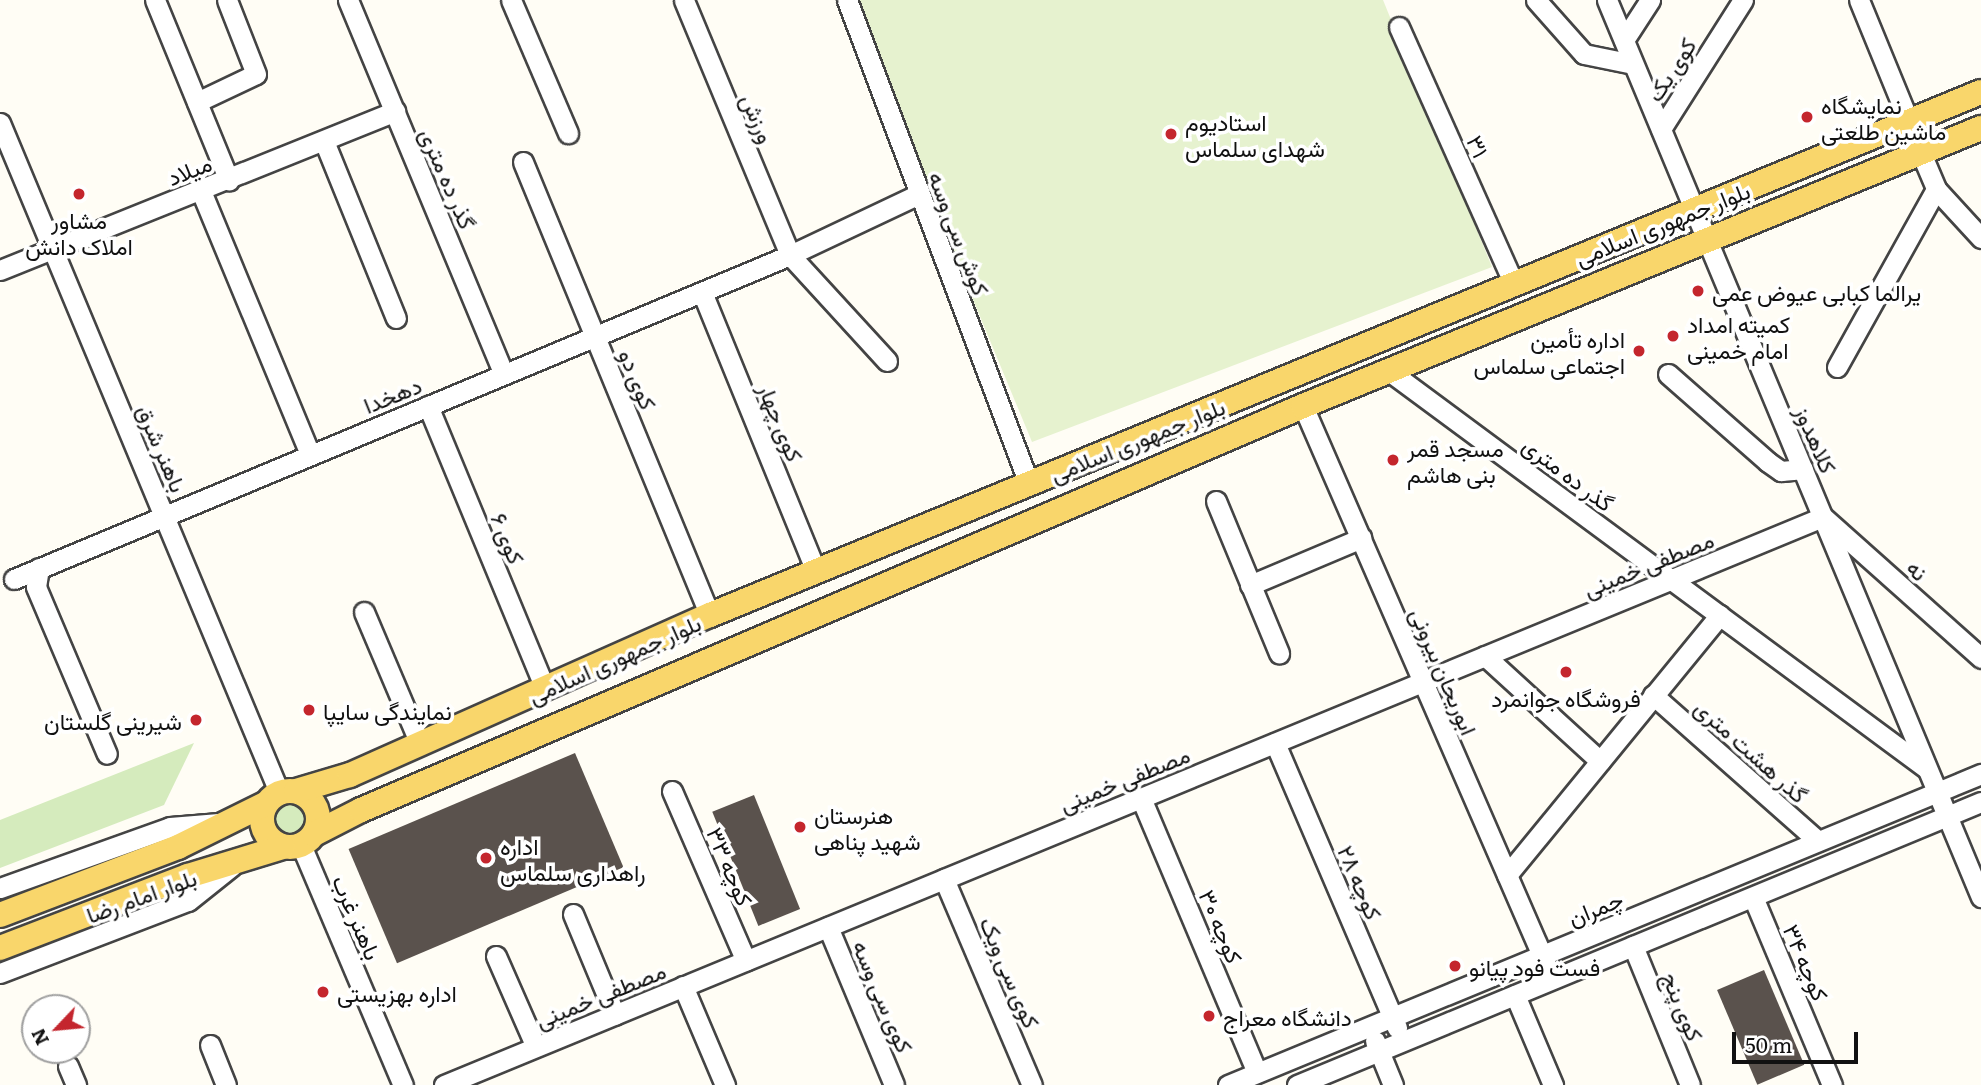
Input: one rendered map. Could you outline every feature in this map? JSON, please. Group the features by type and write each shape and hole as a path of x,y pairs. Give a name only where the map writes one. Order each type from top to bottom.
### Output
{"main road":[{"name":"بلوار جمهوری اسلامی","path":"280,796 350,775 710,615 1981,92"},
{"name":"بلوار جمهوری اسلامی","path":"299,842 386,799 1303,406 1981,128"},
{"path":"280,796 316,808 299,842 263,830 280,796"},
{"name":"بلوار امام رضا","path":"0,915 178,847 280,796"},
{"name":"بلوار امام رضا","path":"0,948 299,842"}],"street":[{"path":"197,102 256,74 227,0"},
{"name":"گذر ده متری","path":"348,0 504,374"},
{"path":"511,0 568,133"},
{"name":"ورزش","path":"684,0 790,256"},
{"name":"کوش سی وسه","path":"847,0 1029,484"},
{"path":"1535,0 1584,54 1633,64"},
{"name":"کلاهدوز","path":"1607,0 1981,897"},
{"path":"1624,40 1650,0"},
{"name":"کوی یک","path":"1661,129 1743,0"},
{"path":"1859,0 1909,122"},
{"path":"162,2 197,102 229,180"},
{"name":"۳۱","path":"1399,27 1514,284"},
{"name":"میلاد","path":"0,270 395,111"},
{"name":"باهنر شرق","path":"0,123 280,796"},
{"path":"324,141 396,318"},
{"path":"1921,153 1936,189 1981,238"},
{"name":"کوی دو","path":"523,162 710,615"},
{"path":"1837,367 1936,189"},
{"path":"201,191 310,454"},
{"path":"887,361 790,256 919,194"},
{"name":"دهخدا","path":"14,579 790,256"},
{"name":"کوی چهار","path":"702,292 816,571"},
{"name":"گذر ده متری","path":"1390,371 1928,770"},
{"path":"1668,374 1768,462 1781,471 1803,469"},
{"name":"کوی ۶","path":"428,405 545,689"},
{"name":"ابوریحان بیرونی","path":"1303,406 1552,980"},
{"path":"1216,501 1279,653"},
{"name":"مصطفی خمینی","path":"444,1085 1823,517"},
{"name":"نه","path":"1823,517 1981,658"},
{"path":"1250,585 1361,538"},
{"path":"39,568 36,587 107,754"},
{"path":"364,612 420,744"},
{"path":"1507,875 1720,615"},
{"path":"1485,656 1600,761"},
{"name":"گذر هشت متری","path":"1653,695 1818,841"},
{"name":"کوچه ۲۸","path":"1275,743 1402,1041"},
{"name":"چمران","path":"1228,1085 1981,774"},
{"name":"کوچه ۳۳","path":"672,791 746,961"},
{"name":"کوچه ۳۰","path":"1141,798 1257,1073"},
{"path":"1297,1085 1947,816 1976,810"},
{"path":"0,888 170,827 223,823"},
{"name":"باهنر غرب","path":"299,842 403,1085"},
{"path":"0,973 188,901 237,862"},
{"name":"کوی سی ویک","path":"944,879 1032,1085"},
{"name":"کوچه ۳۴","path":"1753,897 1832,1085"},
{"path":"573,914 615,1014"},
{"name":"کوی سی وسه","path":"828,927 894,1085"},
{"name":"کوی پنج","path":"1633,946 1690,1085"},
{"path":"496,956 536,1047"},
{"path":"684,986 725,1085"},
{"path":"1515,995 1553,1085"},
{"path":"1369,1027 1393,1085"},
{"path":"209,1045 226,1085"},
{"path":"68,1066 76,1085"}],"green space":[{"name":"استادیوم شهدای سلماس","path":"849,0 1383,0 1492,267 1032,442"},
{"path":"194,743 164,805 0,868 0,820"},
{"path":"289,796 305,803 312,819 305,835 289,842 273,835 266,819 273,803"}],"building":[{"name":"اداره راهداری سلماس","path":"575,753 623,867 397,963 349,849"},
{"path":"754,795 800,909 758,926 712,812"},
{"path":"1764,970 1804,1065 1757,1085 1717,990"}],"place":[{"name":"نمایشگاه ماشین طلعتی","path":"1807,117"},
{"name":"استادیوم شهدای سلماس","path":"1171,134"},
{"name":"مشاور املاک دانش","path":"79,194"},
{"name":"یرالما کبابی عیوض عمی","path":"1698,291"},
{"name":"کمیته امداد امام خمینی","path":"1673,336"},
{"name":"اداره تأمین اجتماعی سلماس","path":"1639,351"},
{"name":"مسجد قمر بنی هاشم","path":"1393,460"},
{"name":"فروشگاه جوانمرد","path":"1566,672"},
{"name":"نمایندگی سایپا","path":"309,710"},
{"name":"شیرینی گلستان","path":"196,720"},
{"name":"هنرستان شهید پناهی","path":"800,827"},
{"name":"اداره راهداری سلماس","path":"486,858"},
{"name":"فست فود پیانو","path":"1455,966"},
{"name":"اداره بهزیستی","path":"323,992"},
{"name":"دانشگاه معراج","path":"1209,1016"}]}
